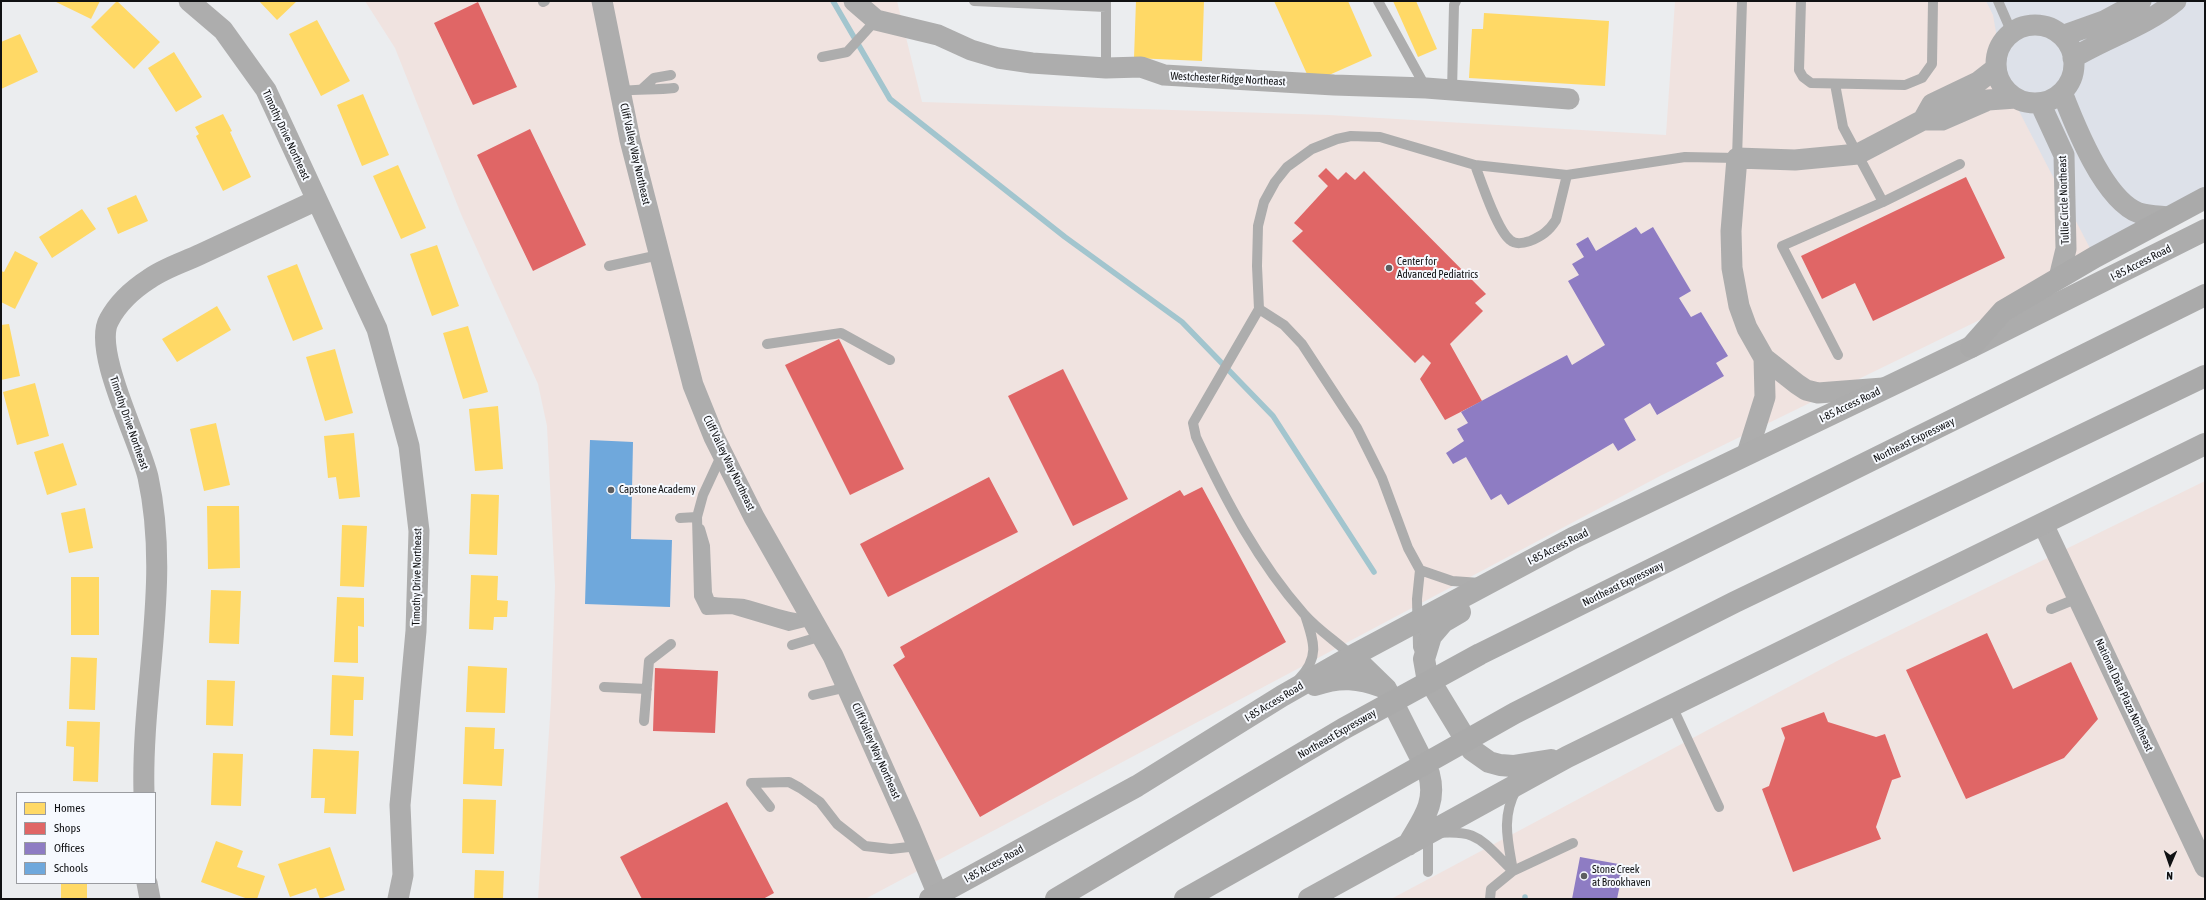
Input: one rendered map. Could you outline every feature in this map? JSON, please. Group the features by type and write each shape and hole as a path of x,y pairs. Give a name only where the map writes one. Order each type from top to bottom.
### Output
{"highway":[{"path":"1971,347 2003,311 2205,198"},
{"name":"Northeast Expressway","path":"1056,899 1343,729 1480,654 2205,295"},
{"path":"1185,899 1514,713 1735,602 2205,376"}],"main road":[{"name":"I-85 Access Road","path":"934,897 1137,786 1282,696 1352,656 1418,623 1573,538 1971,347 2205,230"},
{"path":"1309,899 1567,757 2205,444"},
{"path":"1567,757 1513,766 1500,766 1489,762 1472,750 1427,676 1424,659 1431,636 1443,622 1573,538"},
{"path":"1352,656 1386,689 1429,774 1433,788 1431,804 1408,845"},
{"path":"1282,696 1321,683 1344,679 1364,680 1386,689"}],"street":[{"name":"Timothy Drive Northeast","path":"189,1 222,30 266,90 377,329 410,446 419,531 416,631 400,805 403,875 398,899"},
{"name":"Cliff Valley Way Northeast","path":"602,1 630,140 693,386 722,453 754,517 817,628 848,687 918,846 934,897"},
{"name":"Westchester Ridge Northeast","path":"854,1 876,20 938,35 970,50 998,58 1032,63 1106,68 1141,67 1164,75 1334,85 1426,88 1569,99"},
{"path":"2062,36 2104,21 2141,1"},
{"path":"2073,58 2091,47 2163,12 2176,1"},
{"path":"2037,26 2050,29 2062,36 2070,46 2073,58 2073,71 2069,82 2062,92 2052,99 2040,103 2028,102 2016,98 2006,91 2000,81 1996,68 1997,54 2003,43 2012,33 2022,27 2037,26"},
{"path":"1923,120 1932,104 1978,82 1996,68"},
{"path":"2062,92 2073,121 2113,195 2138,213 2170,217"},
{"path":"1886,388 1818,393 1806,390 1764,358 1747,328 1739,306 1732,268 1731,231 1737,158 1795,160 1858,154 1923,120 1942,120 1988,100 2016,98"},
{"name":"Tullie Circle Northeast","path":"2040,103 2064,155 2066,249 2060,278"},
{"name":"Timothy Drive Northeast","path":"144,792 143,759 157,615 155,528 148,477 135,437 114,383 106,350 107,322 124,298 150,277 317,200"},
{"path":"1747,454 1765,397 1764,358"},
{"name":"National Data Plaza Northeast","path":"2043,524 2205,867"},
{"path":"147,884 150,899"}],"lane":[{"path":"974,1 1106,4 1106,68"},
{"path":"1378,1 1426,88"},
{"path":"1452,91 1454,4 1456,1"},
{"path":"1352,656 1305,615 1278,582 1254,548 1198,441 1193,423 1259,309 1257,266 1258,226 1264,202 1279,176 1292,162 1312,149 1337,138 1365,136 1396,140 1422,150 1475,165 1567,175 1685,157 1737,158 1742,1"},
{"path":"1801,1 1799,70 1803,78 1811,83 1905,85 1922,78 1932,64 1933,1"},
{"path":"1998,1 2012,33"},
{"path":"822,57 847,52 876,20"},
{"path":"642,89 654,78 671,75"},
{"path":"1835,84 1843,127 1883,202"},
{"path":"621,91 642,89 658,91 674,88"},
{"path":"1838,355 1782,246 1883,202 1960,164"},
{"path":"1475,165 1500,227 1509,239 1522,244 1540,237 1556,220 1567,175"},
{"path":"609,266 660,255"},
{"path":"1259,309 1284,325 1302,344 1357,428 1382,478 1408,548 1420,570 1417,599 1418,647 1424,659"},
{"path":"767,344 841,333 890,360"},
{"path":"722,453 703,495 697,517 698,596 706,610 732,608 789,626 817,628"},
{"path":"680,518 697,517"},
{"path":"1420,570 1452,581 1488,584"},
{"path":"2051,609 2078,598"},
{"path":"1282,696 1303,674 1313,659 1312,637 1305,615"},
{"path":"792,644 817,628"},
{"path":"644,721 649,661 671,644"},
{"path":"604,687 647,689"},
{"path":"813,694 848,687"},
{"path":"1672,706 1719,807"},
{"path":"770,807 751,783 789,782 800,788 820,802 837,824 865,846 891,849 918,846"},
{"path":"1513,871 1506,815 1510,802 1520,782"},
{"path":"1428,872 1428,834 1454,831 1467,832 1480,839 1513,871"},
{"path":"1490,899 1491,889 1513,871 1572,843"}],"shaded area":[{"path":"365,1 897,1 922,102 1329,115 1666,135 1675,1 2205,1 2205,210 1660,476 865,899 538,899 551,701 555,586 547,426 538,384 461,214 395,48"},
{"path":"1986,1 2205,1 2205,200 2094,256 2005,84 1993,15"},
{"path":"2205,481 2205,899 1391,899 1839,660"}],"building: Homes":[{"path":"54,1 100,1 91,19"},
{"path":"117,1 160,42 134,69 91,27"},
{"path":"259,1 297,1 277,20"},
{"path":"1136,1 1204,1 1202,61 1134,58"},
{"path":"1274,1 1348,1 1372,56 1311,83"},
{"path":"1393,1 1416,1 1437,49 1418,57"},
{"path":"1484,13 1609,21 1605,86 1469,78 1472,29 1483,29"},
{"path":"317,20 350,81 321,96 289,34"},
{"path":"20,34 38,72 1,89 1,42"},
{"path":"174,52 202,97 176,112 148,68"},
{"path":"363,94 389,155 362,166 337,105"},
{"path":"223,114 232,131 230,132 251,177 223,191 196,136 199,134 195,127"},
{"path":"398,165 426,228 401,239 373,176"},
{"path":"136,195 148,221 118,234 107,208"},
{"path":"82,209 96,229 52,258 39,237"},
{"path":"437,245 459,306 432,316 410,254"},
{"path":"15,251 38,263 15,309 1,302 1,271 4,272"},
{"path":"297,264 323,329 293,341 267,276"},
{"path":"217,306 231,330 177,362 162,339"},
{"path":"9,324 20,376 1,380 1,325"},
{"path":"468,326 488,392 463,399 443,333"},
{"path":"335,349 353,413 325,421 306,357"},
{"path":"35,383 49,436 17,445 3,392"},
{"path":"498,406 503,469 475,471 469,409"},
{"path":"216,423 230,485 204,491 190,429"},
{"path":"354,433 360,497 339,499 336,477 328,478 324,436"},
{"path":"63,443 77,485 47,495 34,452"},
{"path":"471,494 499,495 497,555 469,554"},
{"path":"207,506 239,506 240,568 208,569"},
{"path":"85,508 93,548 69,553 61,513"},
{"path":"342,525 367,526 364,587 340,586"},
{"path":"471,575 498,576 497,600 508,601 507,617 494,617 493,630 469,629"},
{"path":"71,577 99,577 99,635 71,635"},
{"path":"211,590 241,591 239,644 209,643"},
{"path":"337,597 364,598 364,627 358,626 358,663 334,662"},
{"path":"71,657 97,658 95,710 69,709"},
{"path":"468,666 507,668 505,713 466,712"},
{"path":"332,675 364,677 363,700 354,700 353,736 330,735"},
{"path":"207,680 235,681 233,726 206,725"},
{"path":"67,721 100,722 98,782 73,781 74,747 66,746"},
{"path":"465,727 495,728 494,749 504,749 502,786 463,784"},
{"path":"313,749 359,751 356,814 324,813 325,798 311,798"},
{"path":"213,753 243,754 241,806 211,805"},
{"path":"463,799 496,800 494,854 462,853"},
{"path":"216,841 243,851 237,867 265,876 257,899 248,899 201,882"},
{"path":"330,847 345,890 320,899 316,888 290,897 278,864"},
{"path":"475,870 504,871 503,899 474,899"},
{"path":"61,884 87,884 87,899 61,899"}],"building: Shops":[{"path":"478,2 517,87 473,105 434,23"},
{"path":"530,129 586,245 533,271 477,155"},
{"name":"Center for Advanced Pediatrics","path":"1326,168 1338,180 1346,172 1355,180 1364,171 1486,294 1475,303 1483,311 1450,344 1482,401 1445,420 1420,379 1431,363 1423,355 1415,363 1292,241 1303,231 1294,223 1328,186 1318,176"},
{"path":"1966,177 2005,258 1873,321 1855,283 1822,299 1801,256"},
{"path":"839,339 904,469 850,495 785,365"},
{"path":"1063,369 1128,499 1073,526 1008,396"},
{"path":"989,477 1018,532 888,597 860,544"},
{"path":"1202,487 1286,642 980,817 893,665 905,657 900,647 1180,490 1184,496"},
{"path":"1987,633 2013,689 2071,662 2098,719 2064,758 1966,799 1906,670"},
{"path":"655,668 718,671 715,733 653,731"},
{"path":"1824,712 1828,722 1876,737 1885,734 1901,777 1892,780 1876,827 1881,839 1793,872 1762,789 1769,786 1785,738 1781,728"},
{"path":"727,802 774,893 763,899 642,899 620,857"}],"building: Offices":[{"path":"1636,227 1641,234 1653,227 1691,291 1679,298 1691,317 1701,312 1728,356 1716,363 1724,376 1657,415 1650,403 1624,419 1636,440 1618,451 1613,443 1508,505 1501,494 1491,500 1466,457 1453,464 1446,453 1464,441 1457,429 1468,423 1461,412 1567,355 1572,365 1605,345 1568,281 1579,275 1572,264 1584,257 1576,244 1588,237 1596,251"},
{"path":"1580,857 1624,865 1617,899 1572,899"}],"building: Schools":[{"name":"Capstone Academy","path":"590,440 633,442 631,539 672,540 670,607 585,604"}],"waterway":[{"path":"833,1 890,99 1065,237 1182,322 1273,416 1374,572"}],"place":[{"name":"Center for Advanced Pediatrics","path":"1389,268"},
{"name":"Capstone Academy","path":"611,490"},
{"name":"Stone Creek at Brookhaven","path":"1584,876"}]}
